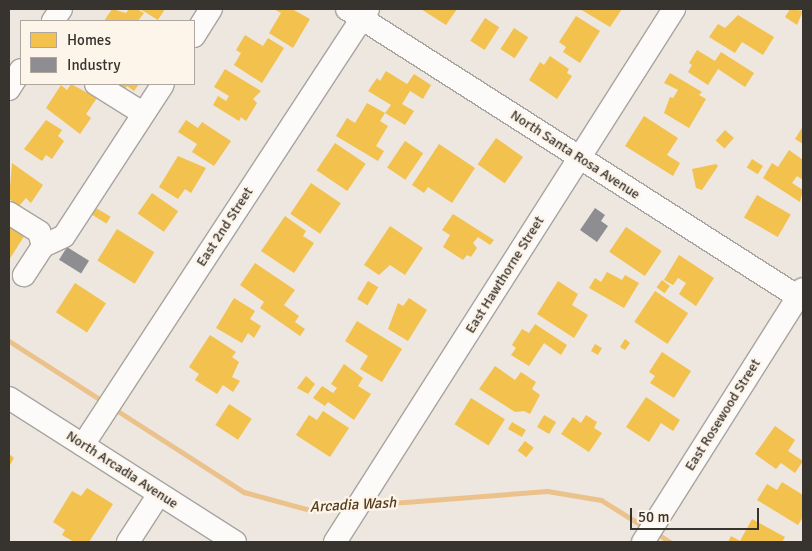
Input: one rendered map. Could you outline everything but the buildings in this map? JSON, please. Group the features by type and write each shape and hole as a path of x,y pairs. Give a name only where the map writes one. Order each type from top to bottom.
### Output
{"street":[{"path":"54,20 61,9"},
{"path":"195,34 211,9"},
{"name":"East Hawthorne Street","path":"335,542 674,9"},
{"name":"North Santa Rosa Avenue","path":"359,12 579,158 802,295"},
{"name":"East 2nd Street","path":"83,445 359,12"},
{"path":"9,89 20,72"},
{"path":"98,85 136,108"},
{"path":"24,275 43,246 64,236 162,85"},
{"path":"9,213 39,232 43,246"},
{"name":"East Rosewood Street","path":"643,542 802,295"},
{"name":"North Arcadia Avenue","path":"9,398 235,542"},
{"path":"128,542 159,494"}],"waterway":[{"name":"Arcadia Wash","path":"9,341 104,402"},
{"name":"Arcadia Wash","path":"113,408 244,492 310,510 350,507"},
{"name":"Arcadia Wash","path":"366,505 547,491 601,500 646,528"},
{"name":"Arcadia Wash","path":"656,533 670,542"}]}
